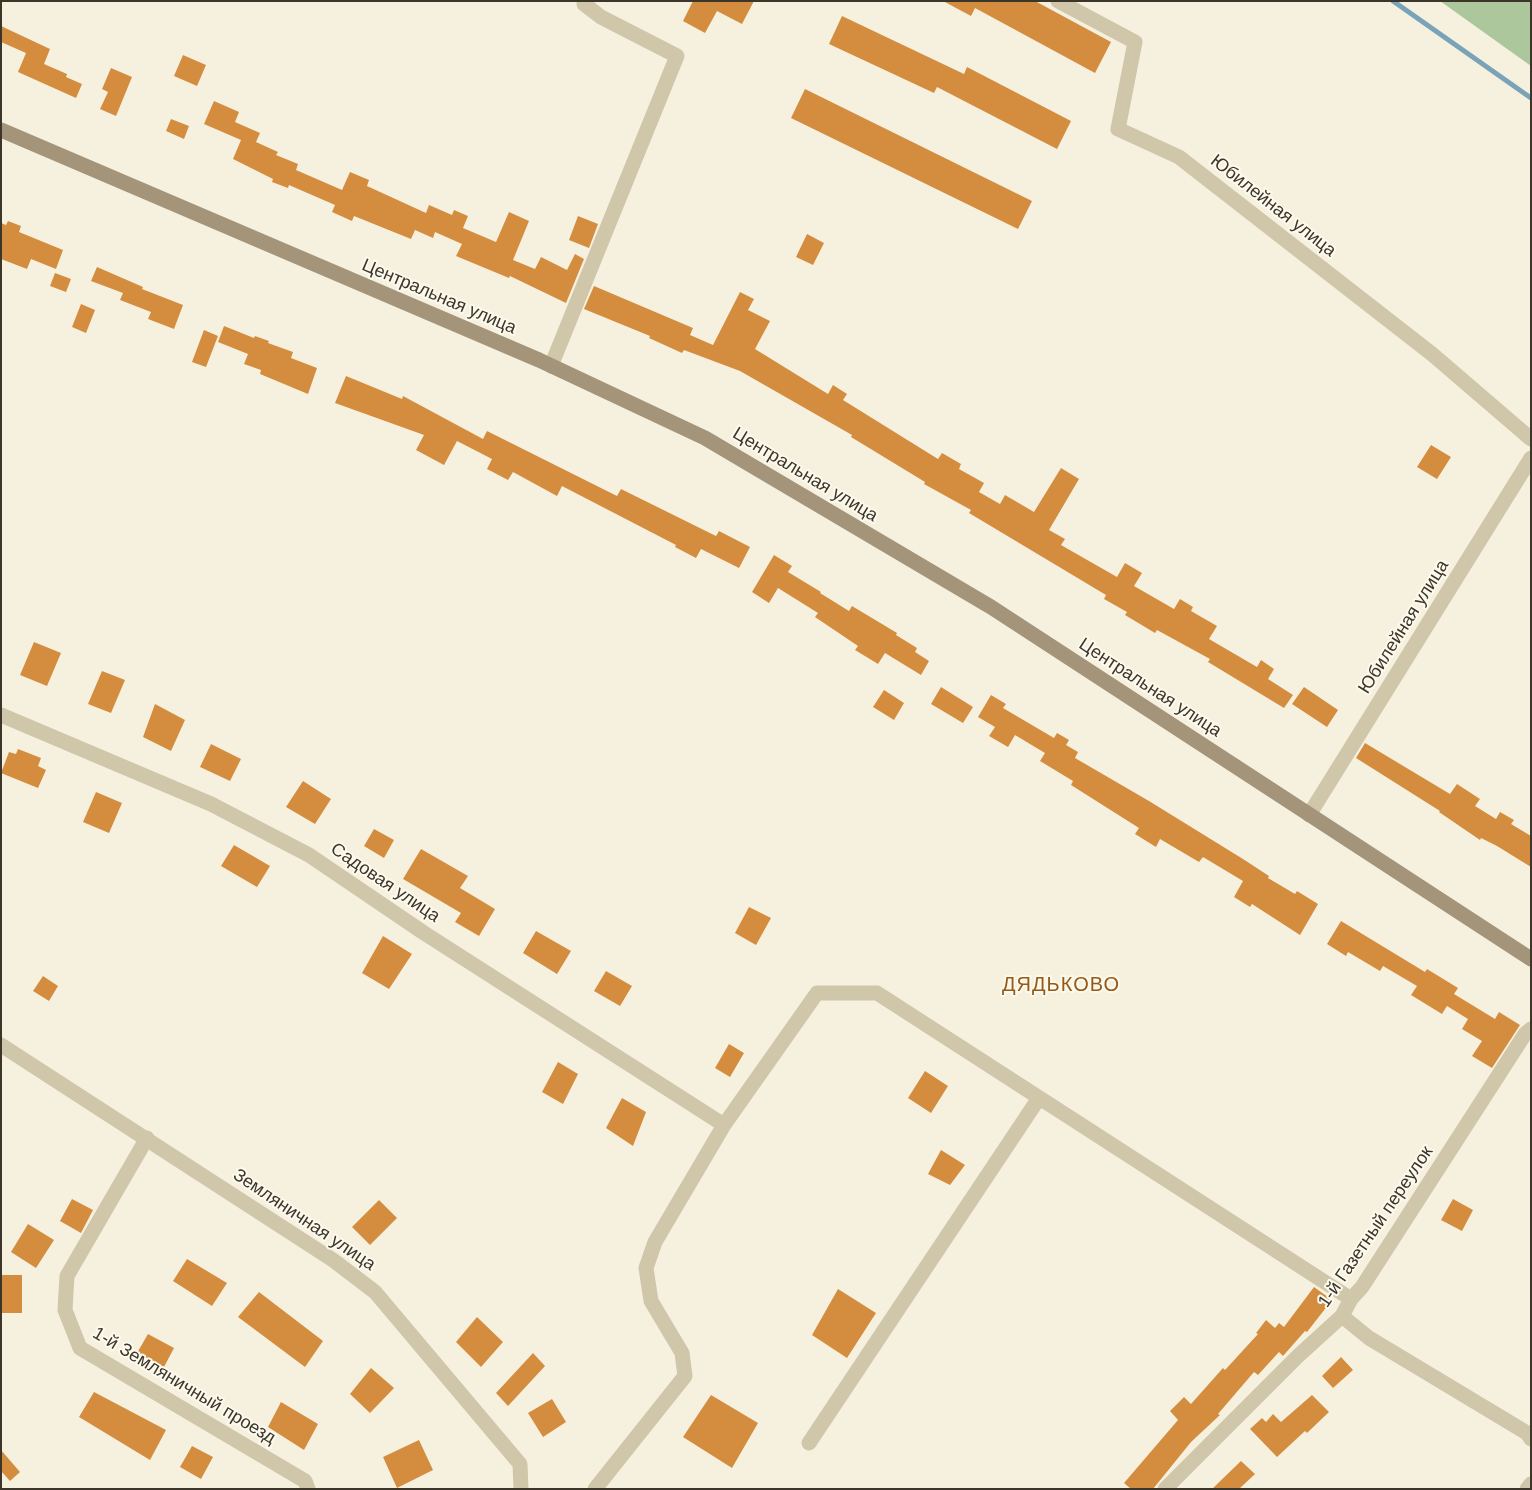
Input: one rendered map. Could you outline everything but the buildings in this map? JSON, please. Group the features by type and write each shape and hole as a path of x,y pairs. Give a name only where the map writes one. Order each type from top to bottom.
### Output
{"street":[{"name":"Юбилейная улица","path":"1058,1 1135,42 1118,129 1179,157 1432,354 1531,439"},
{"path":"551,366 678,56 601,17 584,4"},
{"name":"Центральная улица","path":"1,130 551,366 705,438 1000,612 1531,959"},
{"name":"Юбилейная улица","path":"1309,815 1531,458"},
{"name":"Садовая улица","path":"1,715 212,804 309,855 424,932 724,1125"},
{"path":"595,1489 685,1376 682,1353 651,1301 646,1268 654,1242 724,1125 817,993 877,993 1351,1299"},
{"name":"1-й Газетный переулок","path":"1165,1489 1298,1356 1342,1316 1351,1299 1362,1287 1525,1034 1531,1029"},
{"name":"Земляничная улица","path":"1,1045 333,1260 375,1292 520,1464 521,1489"},
{"path":"809,1443 1039,1098"},
{"name":"1-й Земляничный проезд","path":"147,1138 66,1276 65,1310 80,1348 305,1481 308,1489"},
{"path":"1342,1316 1369,1338 1527,1434 1531,1439"},
{"path":"1527,1489 1531,1484"}],"green space":[{"path":"1440,1 1531,1 1531,66"}],"waterway":[{"path":"1393,1 1531,98"}],"district":[{"name":"ДЯДЬКОВО","path":"1061,985"}]}
